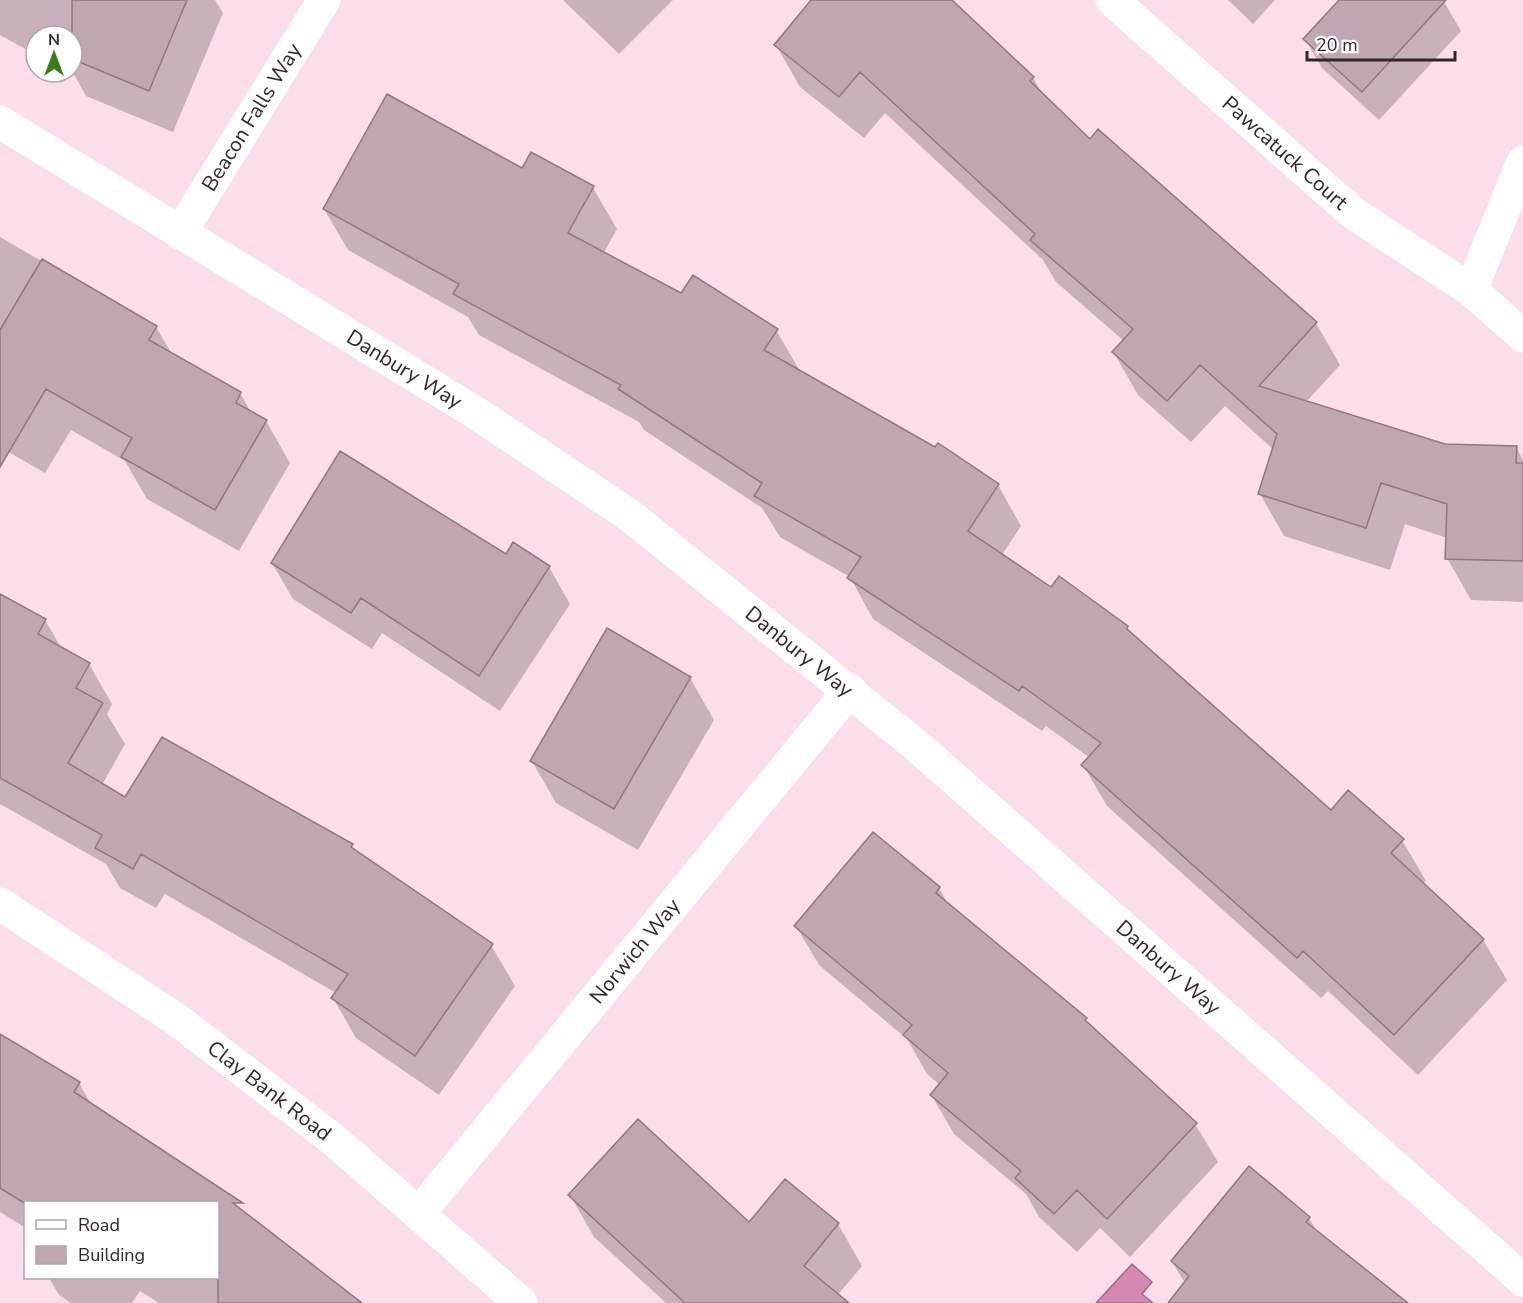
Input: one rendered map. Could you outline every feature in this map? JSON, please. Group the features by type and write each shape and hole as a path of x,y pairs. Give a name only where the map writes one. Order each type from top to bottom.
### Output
{"street":[{"name":"Beacon Falls Way","path":"180,234 324,0"},
{"name":"Pawcatuck Court","path":"1112,0 1353,213 1470,290 1523,336"},
{"name":"Danbury Way","path":"0,122 476,413 629,515 917,746 1523,1280"},
{"path":"1470,290 1523,162"},
{"name":"Norwich Way","path":"420,1212 850,690"},
{"name":"Clay Bank Road","path":"0,904 176,1020 335,1141 420,1212 521,1303"}],"shaded area":[{"path":"1132,1264 1152,1282 1142,1294 1153,1303 1096,1303"}],"building":[{"path":"72,0 187,0 149,91 84,64 84,24 72,24"},
{"path":"811,0 952,0 1034,77 1030,81 1090,139 1098,129 1317,322 1259,386 1445,444 1517,446 1516,463 1523,463 1523,561 1445,559 1447,504 1381,483 1366,528 1258,494 1277,434 1200,365 1167,401 1112,352 1133,329 1030,240 1035,234 860,72 839,97 774,45"},
{"path":"1339,0 1446,0 1362,92 1303,39"},
{"path":"387,94 522,168 531,152 594,186 568,233 681,293 693,275 778,329 764,350 935,447 938,443 999,484 968,531 1051,587 1059,576 1128,626 1127,629 1331,810 1348,790 1404,839 1391,853 1484,939 1394,1035 1303,951 1297,958 1081,765 1101,743 1022,686 1019,691 847,578 861,557 754,496 762,483 618,389 621,385 453,294 459,284 323,209"},
{"path":"42,259 157,326 149,340 241,392 236,403 267,420 215,510 121,457 132,438 46,389 0,467 0,330"},
{"path":"340,451 506,554 513,542 550,566 479,676 361,598 351,613 271,563"},
{"path":"0,594 46,619 38,634 90,663 76,688 103,703 68,763 125,797 162,737 353,844 351,847 493,944 415,1056 331,998 348,974 141,854 133,869 95,848 102,835 0,778"},
{"path":"607,628 691,677 614,809 530,761"},
{"path":"873,832 940,887 936,893 1087,1018 1085,1020 1197,1123 1107,1219 1077,1190 1054,1214 1015,1178 1021,1171 930,1095 948,1073 903,1035 912,1025 794,926"},
{"path":"0,1034 80,1082 74,1092 243,1203 233,1203 362,1303 218,1303 219,1201 24,1201 24,1203 0,1188"},
{"path":"638,1119 749,1222 785,1179 839,1223 804,1266 849,1303 685,1303 568,1195"},
{"path":"1249,1166 1310,1217 1306,1222 1408,1303 1168,1303 1189,1276 1171,1261"}]}
